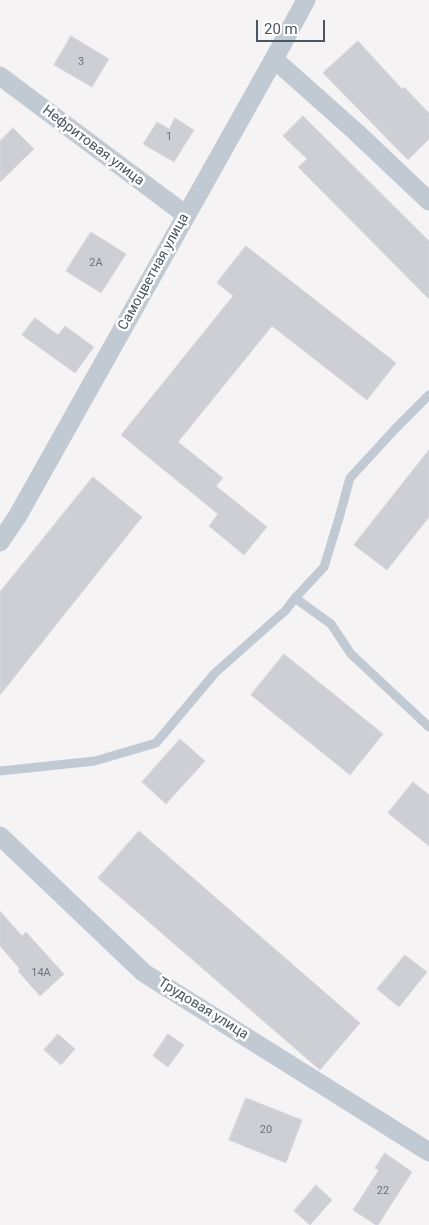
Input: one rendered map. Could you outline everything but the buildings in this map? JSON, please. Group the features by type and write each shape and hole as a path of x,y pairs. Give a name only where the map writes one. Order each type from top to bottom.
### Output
{"street":[{"name":"Самоцветная улица","path":"0,542 17,517 306,0"},
{"path":"274,59 356,132 429,201"},
{"name":"Нефритовая улица","path":"0,76 186,215"},
{"name":"Трудовая улица","path":"0,836 144,972 429,1152"}],"lane":[{"path":"0,772 95,760 156,743 215,673 286,610 324,567 340,518 350,478 429,395"},
{"path":"295,598 331,624 351,654 429,728"}]}
